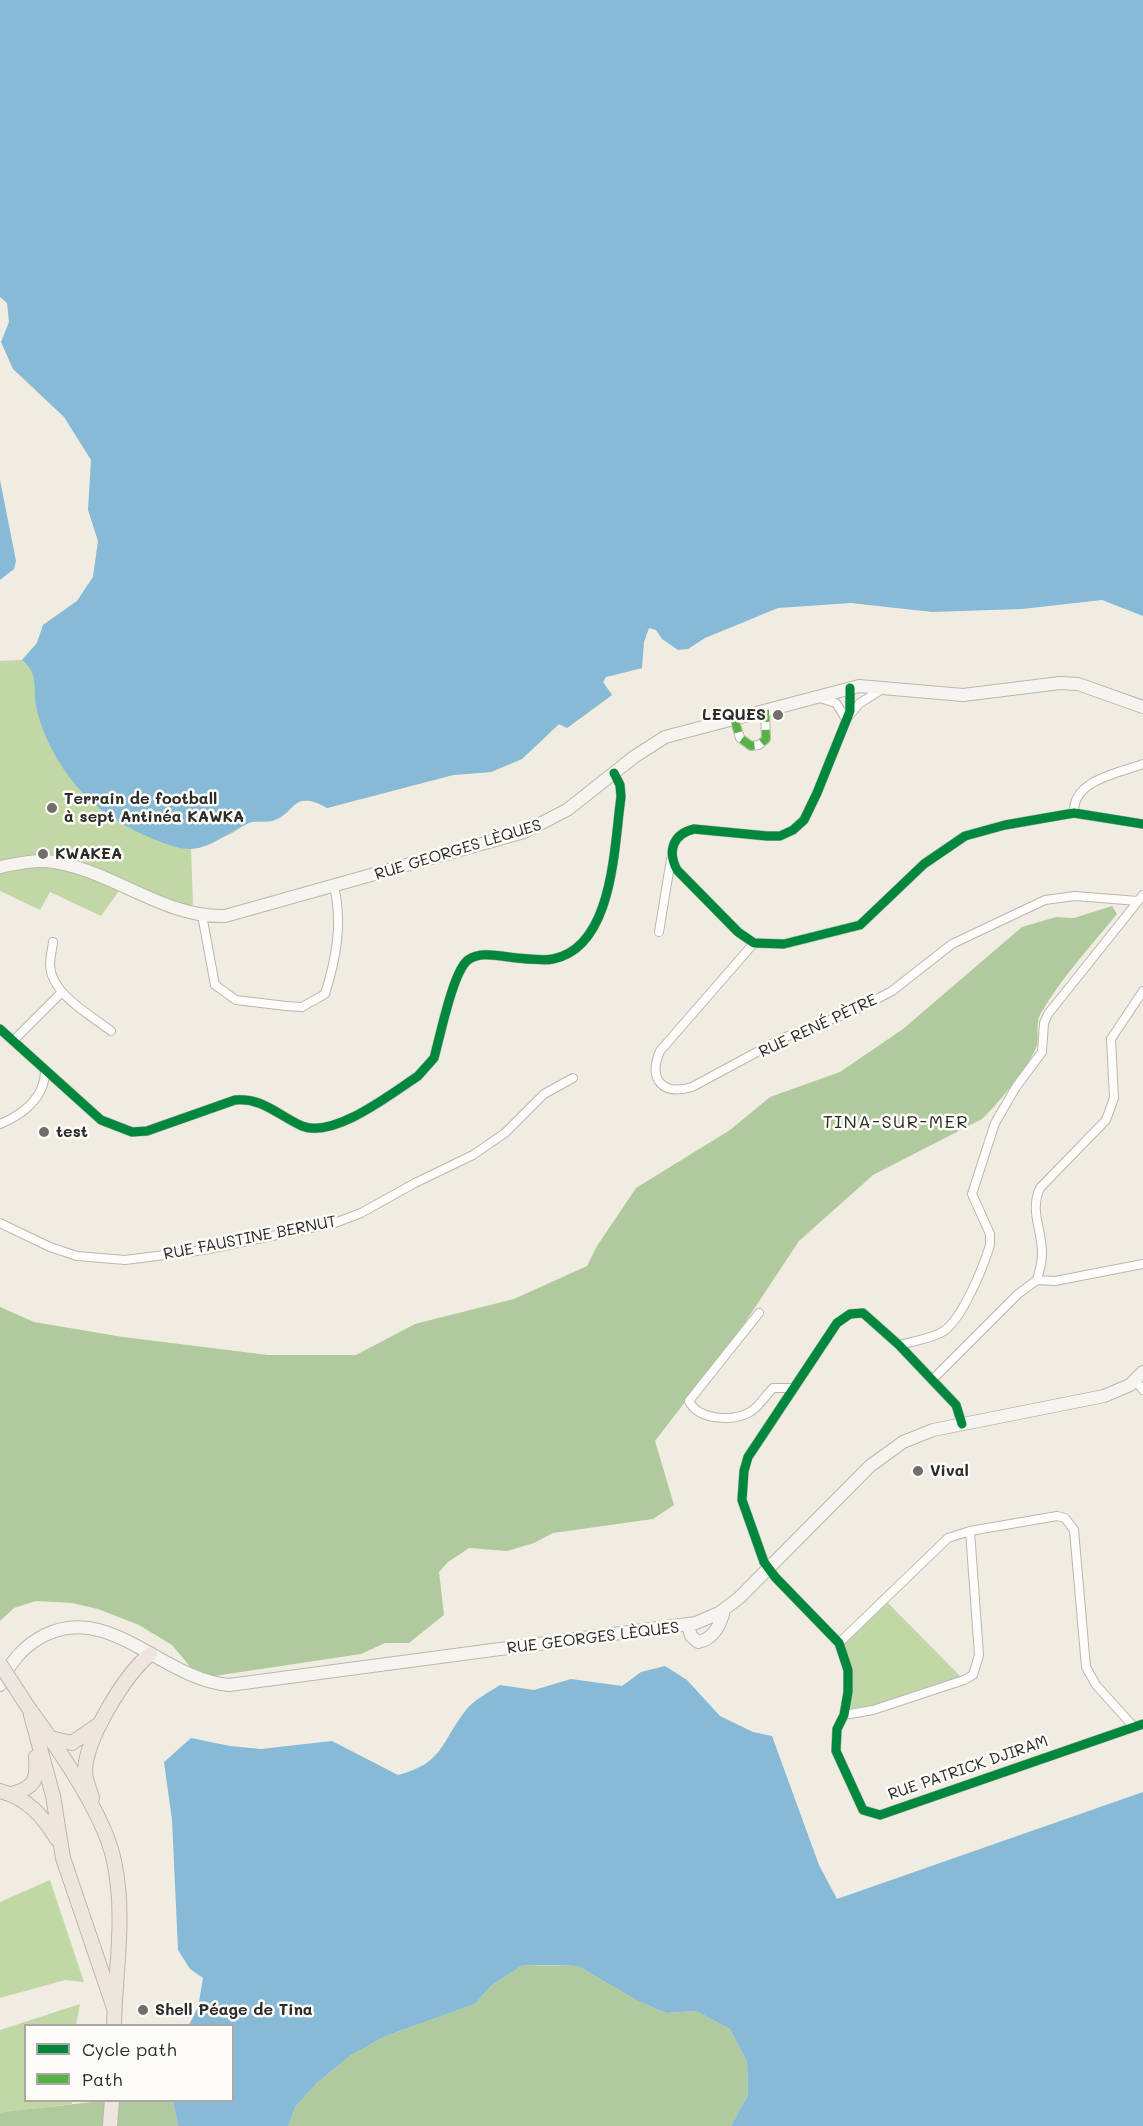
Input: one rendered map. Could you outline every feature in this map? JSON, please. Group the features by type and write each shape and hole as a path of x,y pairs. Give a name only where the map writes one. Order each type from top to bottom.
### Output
{"main road":[{"name":"RUE GEORGES LÈQUES","path":"0,867 30,861 67,864 170,906 202,915 234,915 538,827 567,810 658,740 850,688 884,688 963,695 1060,683 1078,684 1143,707"},
{"name":"RUE GEORGES LÈQUES","path":"0,1685 18,1654 33,1641 63,1627 101,1628 201,1680 229,1685 688,1625 724,1610 882,1456 920,1434 1104,1396 1140,1381"},
{"path":"688,1625 693,1638 702,1642 714,1633 724,1610"},
{"path":"114,2024 119,1962 119,1905 114,1861 85,1774 87,1752 99,1723 136,1668 144,1651"},
{"path":"0,1664 30,1710 43,1739 98,1817"},
{"path":"43,1739 72,1743 99,1723"},
{"path":"6,1793 26,1790 38,1776 43,1739"},
{"path":"43,1739 63,1858"},
{"path":"6,1793 42,1815 58,1841 115,2011"},
{"path":"110,2126 112,2102"}],"street":[{"path":"658,932 677,838 684,832 694,829 780,836 794,830 804,820 846,719 850,706 850,688"},
{"path":"846,719 860,703 884,688"},
{"path":"817,697 836,703 846,719"},
{"path":"734,718 740,738 751,746 759,745 766,739 765,710"},
{"path":"1074,813 1074,805 1083,789 1143,764"},
{"path":"0,1029 101,1120 132,1132 162,1127 235,1100 247,1099 258,1101 304,1127 316,1129 338,1124 418,1076 427,1067 434,1058 457,976 468,959 483,954 553,959 569,952 592,933 603,908 621,797 620,785 614,773"},
{"path":"672,858 677,870 723,918 754,944 784,944 850,930 869,919 924,864 965,836 1005,825 1074,813 1143,824"},
{"path":"202,915 214,985 236,1000 302,1006 325,994 329,980 340,925 334,887"},
{"name":"RUE RENÉ PÈTRE","path":"754,944 660,1051 656,1061 660,1084 677,1092 692,1087 783,1038 858,1009 892,991 960,940 1045,900 1075,896 1140,898"},
{"path":"899,1345 930,1337 943,1331 956,1319 990,1245 990,1234 972,1194 995,1122 1016,1087 1037,1063 1042,1052 1044,1023 1048,1014 1098,947 1140,898"},
{"path":"53,942 50,965 53,978 62,992 111,1031"},
{"path":"1037,1280 1042,1255 1035,1215 1035,1198 1040,1188 1106,1120 1112,1108 1114,1091 1111,1039 1119,1023 1143,991"},
{"path":"13,1041 62,992"},
{"path":"0,1124 25,1111 34,1101 45,1079 45,1071"},
{"name":"RUE FAUSTINE BERNUT","path":"0,1223 77,1256 125,1260 214,1248 335,1223 361,1213 415,1183 473,1155 505,1133 544,1094 573,1078"},
{"path":"933,1379 1018,1294 1037,1280 1055,1281 1143,1264"},
{"path":"759,1313 689,1401 691,1406 711,1416 731,1419 751,1412 773,1388 794,1388"},
{"path":"768,1569 742,1500 744,1471 748,1457 837,1323 850,1314 863,1314 933,1379 958,1407 962,1424"},
{"path":"839,1643 948,1538 970,1531 1049,1515 1065,1518 1074,1530 1086,1667 1096,1685 1132,1726"},
{"path":"844,1715 873,1710 973,1675 977,1668 979,1655 970,1531"},
{"name":"RUE PATRICK DJIRAM","path":"768,1569 839,1643 848,1670 844,1715 835,1740 840,1764 863,1810 880,1815 1143,1724"}],"green space":[{"path":"98,541 599,660 642,668 606,677 603,682 612,695 567,728 559,724 522,759 491,772 453,775 327,808 315,801 298,801 273,821 250,822 231,834 191,849 193,903 190,913 121,888 101,916 50,892 40,910 0,891 0,661 22,660 37,643 43,625 77,601 93,577"},
{"path":"1112,906 1117,914 1049,1000 1039,1017 1037,1045 1034,1053 1013,1084 989,1112 982,1119 873,1175 799,1241 738,1333 655,1441 674,1505 653,1519 553,1533 534,1543 507,1551 469,1548 448,1562 439,1572 444,1615 409,1643 385,1643 361,1654 214,1676 192,1669 172,1645 139,1625 98,1609 72,1603 36,1601 14,1608 0,1621 0,1307 34,1322 123,1337 268,1355 356,1355 415,1324 514,1299 587,1266 597,1246 636,1188 730,1130 770,1097 840,1072 903,1029 1022,927 1056,917 1074,918"},
{"path":"885,1600 964,1680 844,1715 848,1692 839,1643"},
{"path":"50,1880 84,1982 65,1980 0,1998 0,1902"},
{"path":"523,1965 578,1966 638,2001 666,2013 696,2011 730,2029 747,2062 748,2095 731,2126 288,2126 296,2106 317,2083 351,2055 386,2036 475,2004 491,1986"},
{"path":"80,2004 76,2024 24,2024 24,2102 72,2102 72,2104 0,2113 0,2030"},
{"path":"92,2102 173,2102 178,2126 0,2126 0,2113"}],"water":[{"path":"0,0 1143,0 1143,616 1102,600 1022,609 932,612 851,603 778,608 705,638 688,649 678,650 662,639 656,630 649,628 644,642 642,668 606,677 603,682 612,695 567,728 559,724 522,759 491,772 453,775 327,808 315,803 300,801 280,818 269,822 249,823 199,848 174,846 126,826 90,800 77,787 56,757 47,740 36,706 31,670 22,660 37,643 43,625 77,601 93,577 98,541 88,510 91,460 64,417 13,369 1,342 9,322 7,303 0,297"},
{"path":"0,480 16,561 14,569 0,580"},
{"path":"665,1666 687,1680 720,1716 753,1732 772,1736 819,1865 837,1899 1143,1792 1143,2126 731,2126 748,2095 747,2062 730,2029 696,2011 666,2013 638,2001 578,1966 523,1965 491,1986 475,2004 386,2036 351,2055 317,2083 296,2106 288,2126 178,2126 173,2102 234,2102 234,2024 190,2024 198,2007 203,1978 190,1969 178,1950 172,1820 164,1762 191,1738 230,1746 261,1749 332,1741 398,1775 413,1770 433,1758 469,1706 500,1685 534,1690 571,1679 622,1686 641,1672"}],"marked path":[{"path":"734,718 740,738 751,746 759,745 766,739 765,710"}],"cycle path":[{"path":"850,688 850,711 817,793 804,820 793,830 780,836 767,836 694,829 681,835 674,844 672,856 677,870 738,932 754,943 784,944 860,925 924,864 965,836 1005,825 1074,813 1143,824"},
{"path":"0,1029 101,1120 132,1132 147,1131 235,1100 262,1104 302,1126 315,1128 330,1126 346,1120 378,1103 418,1076 434,1058 452,990 462,967 468,960 479,955 535,960 553,959 573,951 588,935 599,915 607,892 612,866 621,797 620,785 614,773"},
{"path":"962,1424 956,1405 899,1345 863,1313 850,1314 837,1323 748,1457 744,1471 742,1500 764,1562 775,1577 839,1643 848,1670 848,1692 844,1715 837,1729 836,1751 863,1810 880,1815 1143,1724"}],"place":[{"name":"LEQUES","path":"778,715"},
{"name":"Terrain de football à sept Antinéa KAWKA","path":"52,808"},
{"name":"KWAKEA","path":"43,854"},
{"name":"test","path":"44,1132"},
{"name":"Vival","path":"918,1471"},
{"name":"Shell Péage de Tina","path":"143,2010"}],"district":[{"name":"TINA-SUR-MER","path":"896,1122"}]}
